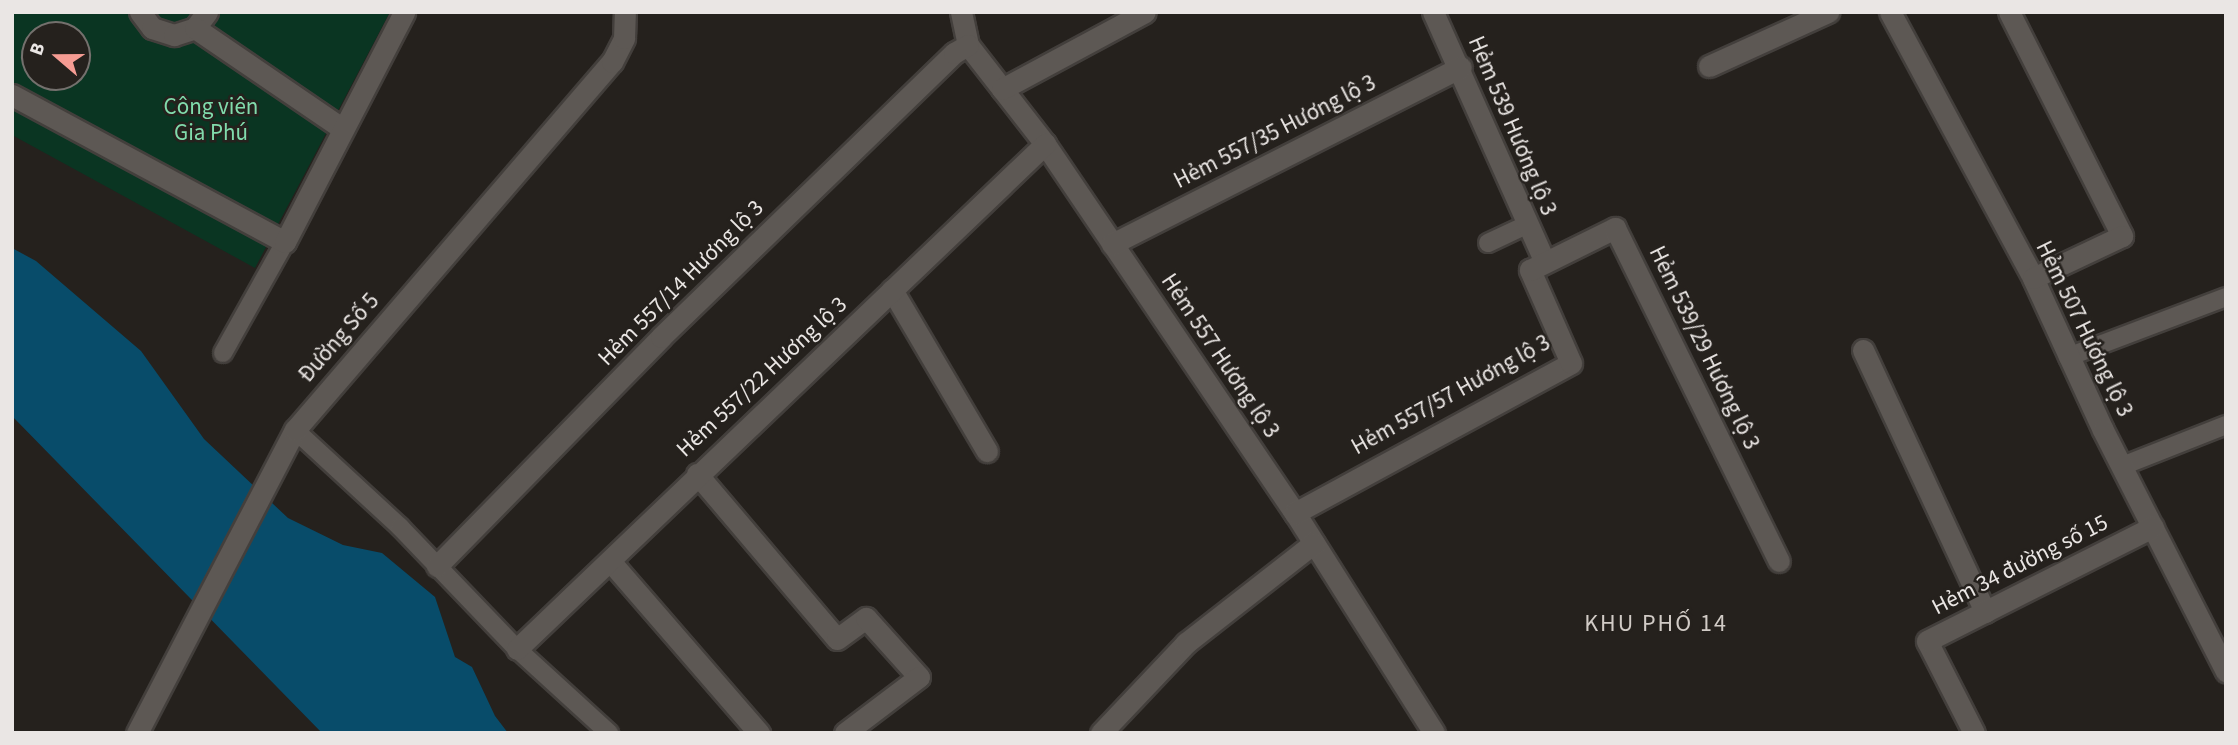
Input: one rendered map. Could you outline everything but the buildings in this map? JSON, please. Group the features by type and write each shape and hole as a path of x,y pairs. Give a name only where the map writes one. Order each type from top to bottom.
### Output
{"street":[{"path":"140,12 146,23 166,34 201,20 343,129"},
{"path":"12,95 285,242 404,12"},
{"name":"Đường Số 5","path":"136,733 295,430 612,62 624,38 625,12"},
{"name":"Hẻm 557 Hương lộ 3","path":"961,12 968,46 1045,144 1314,542 1430,732"},
{"path":"1002,89 1145,12"},
{"name":"Hẻm 539 Hương lộ 3","path":"1433,12 1461,68 1526,225 1544,260"},
{"path":"1709,66 1828,12"},
{"name":"Hẻm 507 Hương lộ 3","path":"1890,12 2033,278 2122,466 2226,671"},
{"path":"2010,12 2122,236 2033,278"},
{"name":"Hẻm 557/14 Hương lộ 3","path":"437,566 671,327 954,52 968,46"},
{"name":"Hẻm 557/35 Hương lộ 3","path":"1112,244 1461,68"},
{"name":"Hẻm 557/22 Hương lộ 3","path":"517,649 1045,144"},
{"name":"Hẻm 539/29 Hương lộ 3","path":"1544,260 1615,229 1779,561"},
{"name":"Hẻm 557/57 Hương lộ 3","path":"1294,513 1572,363 1530,270 1544,260"},
{"path":"892,289 987,451"},
{"path":"1863,350 1984,612"},
{"path":"697,474 837,639 866,618 919,677 851,731"},
{"name":"Hẻm 34 đường số 15","path":"1974,733 1927,641 2153,527"},
{"path":"1101,733 1186,643 1314,542"},
{"path":"610,561 760,733"}],"lane":[{"path":"1489,243 1526,225"},
{"path":"223,353 285,242"},
{"path":"2068,356 2226,297"},
{"path":"2122,466 2226,425"},
{"path":"295,430 437,566 517,649 609,733"}],"green space":[{"name":"Công viên Gia Phú","path":"12,12 390,12 255,268 12,135"}],"water":[{"path":"12,248 36,261 141,351 204,439 288,518 343,545 382,553 435,597 455,657 472,667 495,716 508,733 322,733 12,416"}],"district":[{"name":"KHU PHỐ 14","path":"1656,624"}]}
